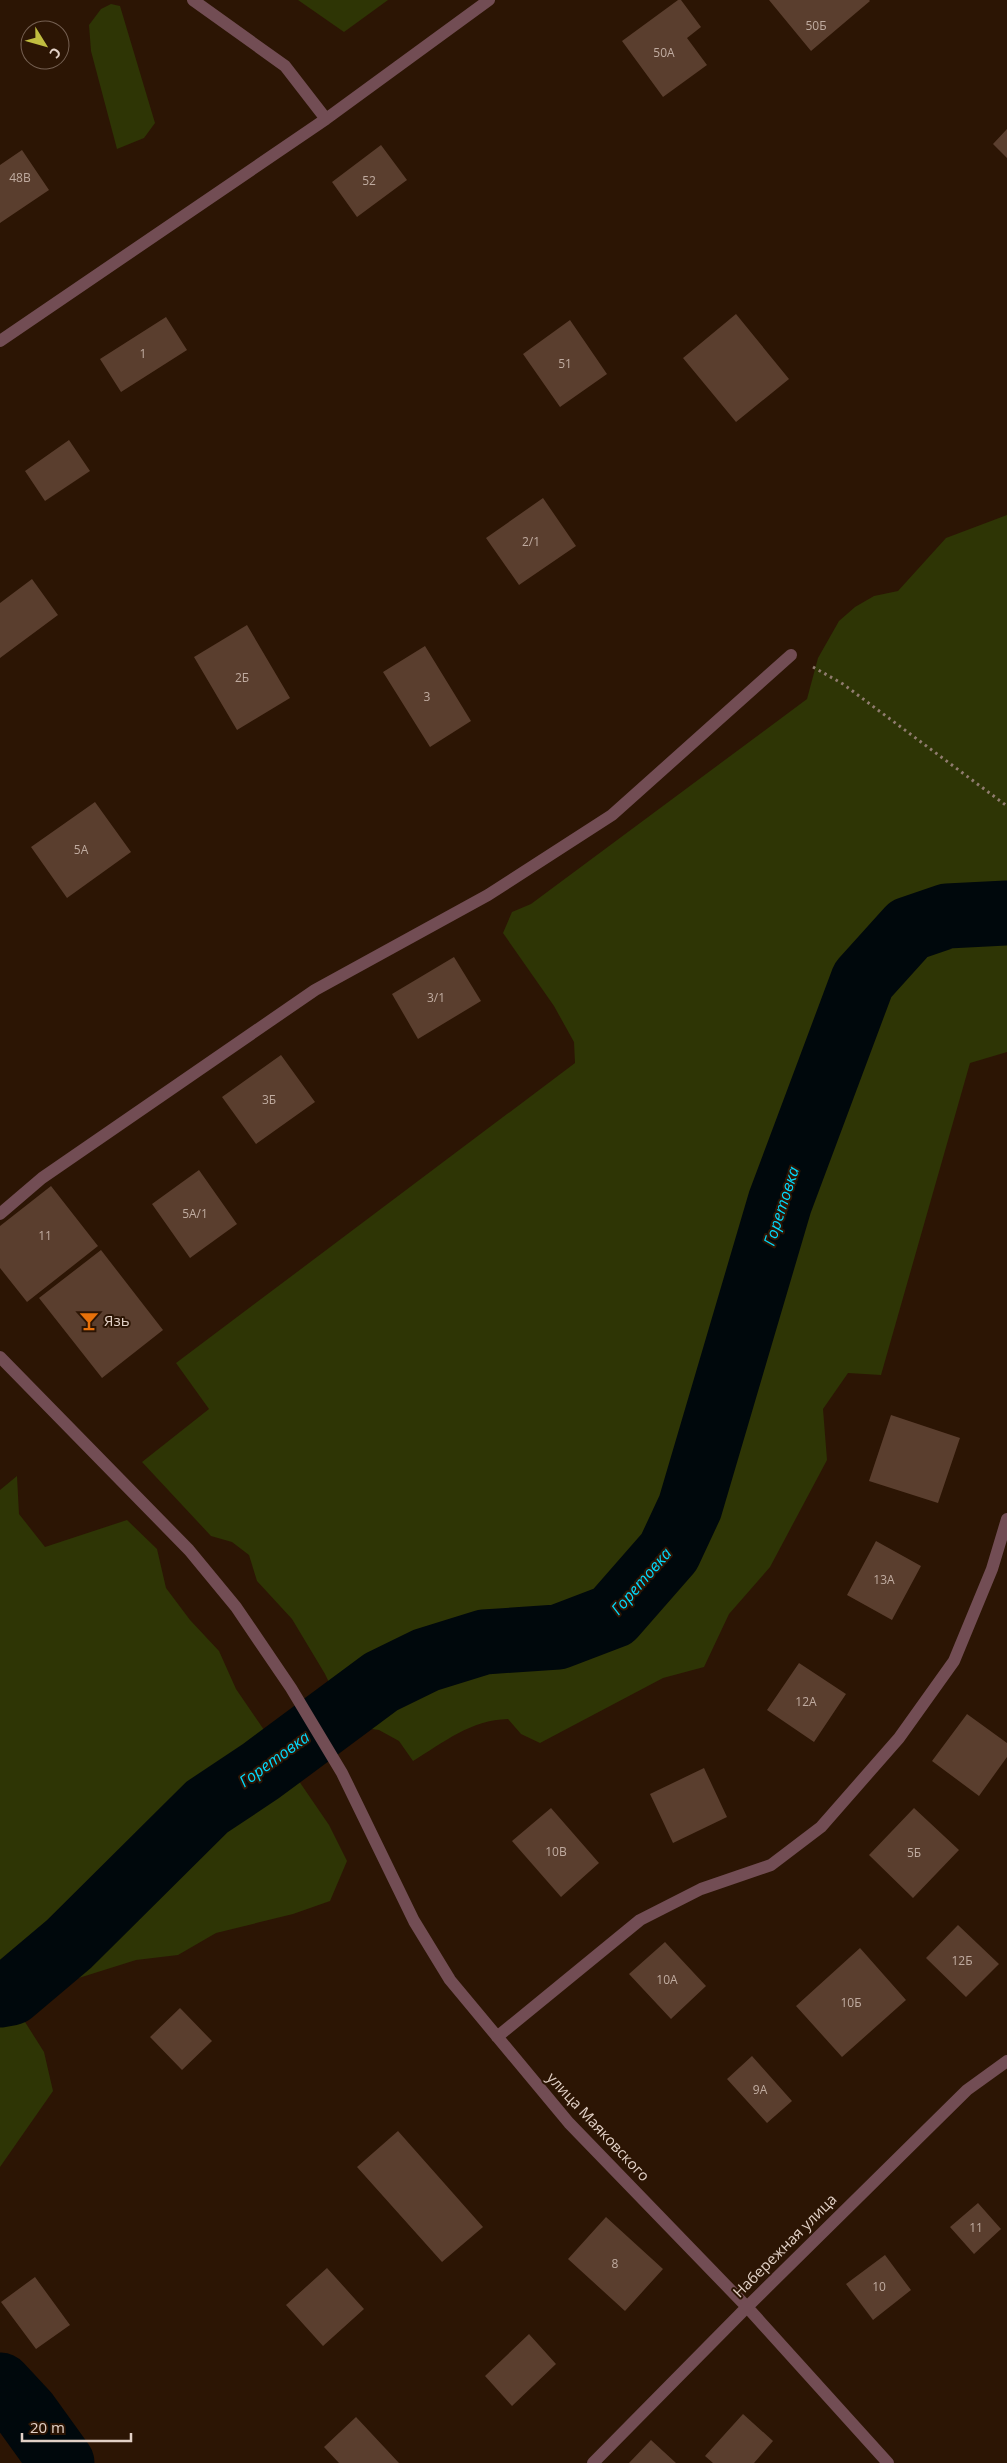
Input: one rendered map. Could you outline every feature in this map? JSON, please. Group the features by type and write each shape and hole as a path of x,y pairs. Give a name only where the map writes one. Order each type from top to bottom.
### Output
{"street":[{"path":"0,341 326,120 489,0"},
{"path":"196,1 285,66 326,120"},
{"path":"0,1214 42,1178 315,990 488,895 612,815 791,655"},
{"name":"улица Маяковского","path":"0,1357 189,1550 236,1607 291,1688 342,1773 414,1921 450,1980 569,2123 747,2306 888,2463"},
{"path":"497,2037 640,1920 701,1889 772,1865 821,1827 899,1738 954,1661 992,1569 1007,1519"},
{"name":"Набережная улица","path":"593,2463 747,2306 967,2090 1007,2061"}],"path":[{"path":"791,655 843,684 1007,806"}],"green space":[{"path":"298,0 388,0 344,32"},
{"path":"111,4 120,6 155,123 144,138 117,149 91,51 89,25 101,9"},
{"path":"1007,515 1007,1052 970,1063 881,1375 848,1373 823,1409 827,1460 770,1567 729,1614 704,1667 663,1678 540,1743 521,1734 508,1719 495,1720 458,1733 413,1761 399,1741 379,1730 359,1727 344,1714 325,1674 292,1619 257,1581 249,1555 232,1542 211,1536 142,1462 209,1409 176,1363 575,1063 574,1042 554,1006 503,933 512,912 531,904 807,699 818,658 839,621 855,607 874,596 898,591 946,538"},
{"path":"17,1476 19,1514 45,1547 127,1520 157,1549 166,1588 190,1620 219,1651 236,1689 329,1825 347,1861 330,1901 293,1914 216,1933 178,1955 136,1960 50,1987 20,2014 44,2052 53,2091 0,2167 0,1490"}],"building":[{"path":"678,0 681,0 701,27 687,38 707,65 663,97 622,41"},
{"path":"769,0 869,0 870,1 811,51"},
{"path":"1007,129 1007,158 993,144"},
{"path":"381,145 407,180 357,217 332,182"},
{"path":"22,150 49,190 0,223 0,165"},
{"path":"736,314 789,379 736,422 683,358"},
{"path":"166,317 187,350 121,392 100,359"},
{"path":"570,320 607,374 560,407 523,354"},
{"path":"69,440 90,471 45,501 25,471"},
{"path":"543,498 576,546 519,585 486,538"},
{"path":"32,579 58,615 0,658 0,603"},
{"path":"247,625 290,698 237,730 194,657"},
{"path":"425,646 471,721 430,747 383,672"},
{"path":"95,802 131,852 67,898 31,847"},
{"path":"454,957 481,1001 418,1039 392,994"},
{"path":"281,1055 315,1102 256,1144 222,1097"},
{"path":"199,1170 237,1224 190,1258 152,1204"},
{"path":"51,1186 98,1246 27,1302 0,1268 0,1226"},
{"path":"101,1250 163,1330 102,1378 39,1298"},
{"path":"891,1415 960,1438 938,1503 869,1481"},
{"path":"876,1541 921,1566 892,1620 847,1595"},
{"path":"799,1663 846,1694 814,1742 767,1710"},
{"path":"967,1714 1007,1743 1007,1757 979,1796 932,1761"},
{"path":"704,1768 727,1817 673,1843 650,1794"},
{"path":"551,1808 599,1863 561,1897 512,1841"},
{"path":"914,1808 959,1850 913,1898 869,1855"},
{"path":"958,1925 999,1964 966,1997 926,1958"},
{"path":"665,1942 706,1986 671,2019 629,1974"},
{"path":"860,1948 906,2000 842,2057 796,2006"},
{"path":"180,2008 212,2041 182,2070 150,2037"},
{"path":"752,2056 792,2101 767,2123 727,2079"},
{"path":"398,2131 483,2227 442,2262 357,2167"},
{"path":"978,2203 1001,2229 974,2254 950,2227"},
{"path":"606,2217 663,2269 625,2311 568,2259"},
{"path":"885,2255 911,2290 873,2320 846,2284"},
{"path":"327,2268 364,2309 323,2346 286,2305"},
{"path":"35,2277 70,2325 36,2349 1,2302"},
{"path":"529,2334 556,2364 512,2406 485,2376"},
{"path":"743,2414 773,2441 754,2463 713,2463 705,2456"},
{"path":"356,2417 399,2463 339,2463 324,2447"},
{"path":"651,2440 676,2463 629,2463"}],"waterway":[{"name":"Горетовка","path":"0,1995 11,1993 69,1944 207,1807 261,1771 381,1682 426,1660 484,1642 558,1637 613,1616 669,1552 690,1507 780,1202 863,980 909,929 947,916 1007,913"},
{"name":"Горетовка","path":"0,2385 26,2413 62,2463"}],"place":[{"name":"Язь","path":"89,1321"}]}
